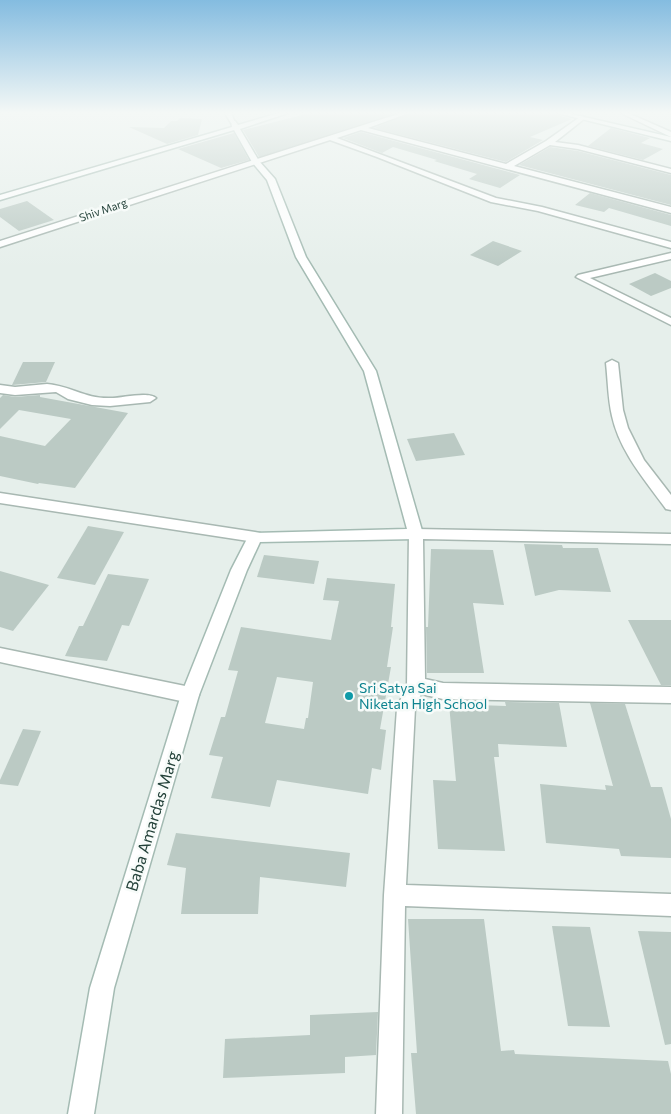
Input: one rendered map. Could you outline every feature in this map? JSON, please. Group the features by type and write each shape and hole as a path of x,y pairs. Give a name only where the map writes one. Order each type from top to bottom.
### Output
{"street":[{"path":"0,190 90,165"},
{"path":"0,198 106,165"},
{"name":"Shiv Marg","path":"0,244 157,192 246,165"},
{"path":"259,165 271,179 301,257 370,371 416,534 416,686 406,708 395,895 389,1114"},
{"path":"403,165 494,200 538,209 671,245"},
{"path":"499,165 671,210"},
{"path":"507,167 511,165"},
{"path":"648,165 671,171"},
{"path":"671,256 581,277 671,322"},
{"path":"612,363 618,417 626,440 638,461 671,505"},
{"path":"0,389 16,391 47,388 59,389 72,396 92,401 110,402 150,398"},
{"path":"0,498 255,537 416,534 671,539"},
{"name":"Baba Amardas Marg","path":"82,1114 102,988 190,695 239,570 255,537"},
{"path":"0,655 190,695"},
{"path":"416,686 443,691 671,695"},
{"path":"395,895 671,905"}],"building":[{"path":"214,165 232,165 221,168"},
{"path":"447,165 483,165 520,175 500,188 469,179 477,174"},
{"path":"519,165 632,165 671,175 671,205"},
{"path":"590,193 671,215 671,226 609,208 604,212 575,205"},
{"path":"27,201 54,220 19,231 0,217 0,209"},
{"path":"493,241 522,251 498,266 470,255"},
{"path":"655,273 671,281 671,288 651,296 629,284"},
{"path":"23,362 55,362 46,382 12,385"},
{"path":"3,395 15,397 40,395 40,397 128,413 75,488 38,484 0,476 0,436 45,446 71,419 19,410 0,429 0,398"},
{"path":"454,433 465,455 416,461 407,439"},
{"path":"88,526 124,532 95,585 57,578"},
{"path":"524,544 562,545 563,548 598,548 611,592 559,590 535,596"},
{"path":"431,549 493,550 504,605 473,603 484,673 427,673 426,627 428,627"},
{"path":"264,555 319,561 314,584 257,577"},
{"path":"0,571 49,585 13,631 0,627"},
{"path":"108,574 149,579 129,626 122,625 107,661 65,656 79,626 83,626"},
{"path":"327,578 395,584 391,627 393,627 387,667 391,667 380,729 386,730 381,770 372,768 368,794 277,780 270,807 211,798 223,757 209,755 221,717 225,717 238,671 228,670 241,627 331,640 339,601 323,600","holes":["277,677 313,682 308,718 306,718 304,729 265,723"]},
{"path":"628,620 671,620 671,685 661,685"},
{"path":"505,702 559,703 567,747 498,744 499,757 494,757 505,851 438,849 433,780 456,781 449,704 506,706"},
{"path":"590,703 625,704 651,787 662,787 671,819 671,858 621,856 619,849 546,843 540,784 606,790 605,785 613,786"},
{"path":"23,729 41,731 18,786 0,784 0,780"},
{"path":"176,833 350,853 346,887 260,877 258,914 181,914 186,868 167,865"},
{"path":"408,919 484,919 501,1051 514,1050 515,1054 668,1061 671,1074 671,1114 416,1114 411,1053 417,1053"},
{"path":"552,926 590,927 610,1027 568,1026"},
{"path":"638,931 671,932 671,1044 665,1045"},
{"path":"378,1012 376,1055 345,1057 345,1073 223,1078 225,1039 310,1035 310,1015"}],"place":[{"name":"Sri Satya Sai Niketan High School","path":"349,696"}]}
